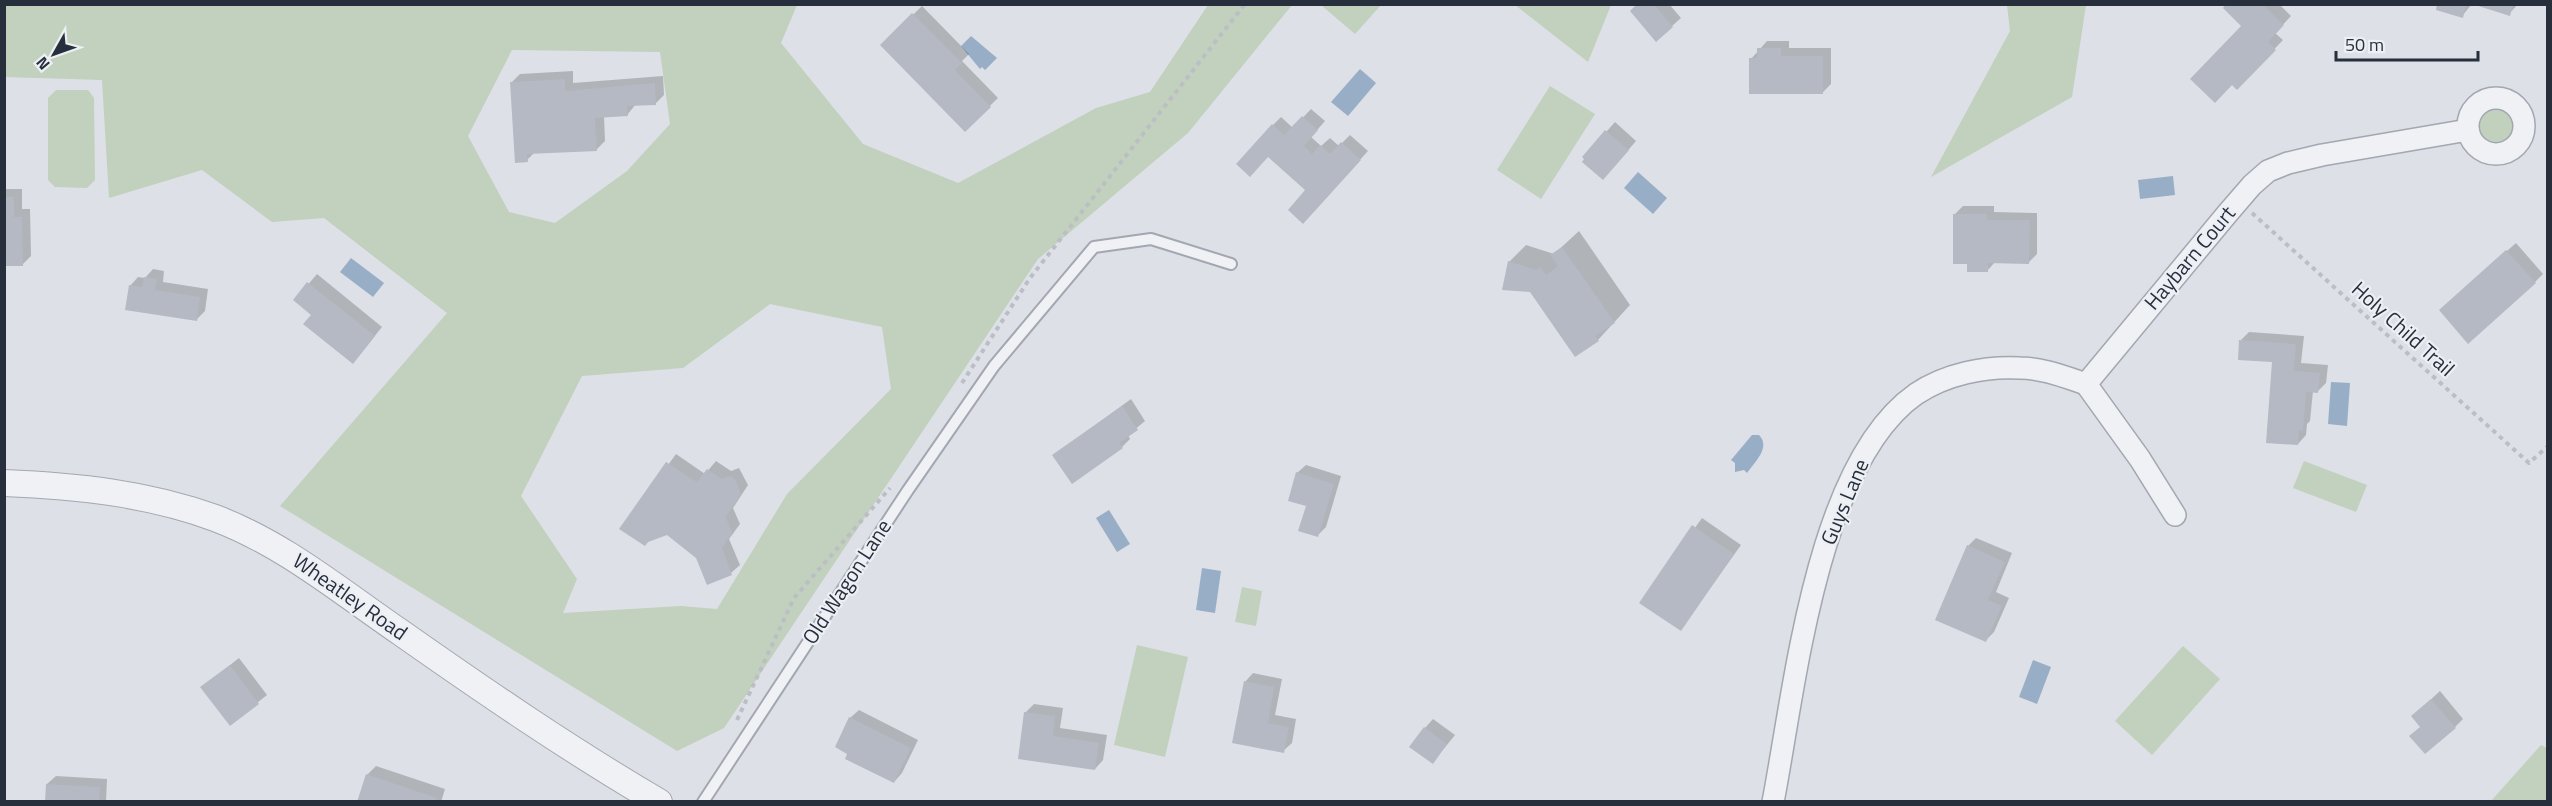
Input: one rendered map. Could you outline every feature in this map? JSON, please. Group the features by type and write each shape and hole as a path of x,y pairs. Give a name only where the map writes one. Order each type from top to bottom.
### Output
{"street":[{"name":"Haybarn Court","path":"2086,384 2238,200 2268,171 2288,163 2468,130"},
{"name":"Guys Lane","path":"1773,801 1811,598 1828,533 1856,468 1882,428 1917,394 1948,378 1978,370 2020,368 2086,384"},
{"path":"2086,384 2140,459 2175,515"},
{"name":"Wheatley Road","path":"4,483 69,486 148,498 215,518 288,553 502,702 603,769 659,801"}],"lane":[{"name":"Old Wagon Lane","path":"703,801 908,490 994,366 1094,247 1151,239 1231,264"}],"path":[{"name":"Holy Child Trail","path":"2238,200 2529,463 2547,446"}],"green space":[{"path":"4,5 797,5 781,43 863,144 958,183 1096,108 1150,92 1208,5 1292,5 1188,133 1038,259 724,728 677,751 280,506 447,313 324,218 272,222 202,170 109,198 102,80 5,77","holes":["512,50 660,52 670,124 627,171 555,223 509,212 468,136","770,304 882,327 891,389 787,494 717,609 681,606 563,613 577,579 521,496 582,376 683,368"]},
{"path":"1321,5 1381,5 1355,34"},
{"path":"1515,5 1611,5 1588,62"},
{"path":"2007,5 2086,5 2072,97 1931,177 2010,31"},
{"path":"1550,86 1595,114 1541,199 1497,170"},
{"path":"56,90 88,90 94,98 95,180 87,188 55,187 48,180 48,98"},
{"path":"2496,105 2504,106 2510,111 2515,117 2515,133 2510,139 2504,144 2496,145 2488,144 2482,139 2477,133 2476,125 2477,117 2482,111 2488,106"},
{"path":"2304,461 2367,485 2356,512 2293,488"},
{"path":"1242,587 1262,591 1256,626 1235,622"},
{"path":"1137,645 1188,657 1165,757 1114,745"},
{"path":"2183,646 2220,679 2152,755 2115,721"},
{"path":"2541,745 2547,748 2547,801 2491,801"}],"water":[{"path":"971,36 997,58 985,70 982,67 980,69 961,46"},
{"path":"1360,69 1376,83 1348,116 1331,102"},
{"path":"1638,172 1667,198 1653,214 1624,188"},
{"path":"2173,176 2175,195 2140,199 2138,180"},
{"path":"351,258 384,283 373,297 340,272"},
{"path":"2331,382 2350,383 2347,426 2328,424"},
{"path":"1752,435 1759,435 1763,449 1747,473 1744,470 1735,472 1735,463 1731,460"},
{"path":"1109,510 1130,544 1117,552 1096,518"},
{"path":"1202,568 1221,571 1215,613 1196,610"},
{"path":"2033,660 2051,667 2037,704 2019,697"}],"building":[{"path":"1637,4 1654,4 1673,27 1656,42 1630,11"},
{"path":"2226,4 2262,4 2284,25 2268,42 2276,50 2237,90 2232,85 2215,103 2190,79 2241,26 2223,8"},
{"path":"2437,4 2466,4 2463,18 2436,10"},
{"path":"2472,4 2513,4 2510,16"},
{"path":"912,13 962,63 955,70 991,107 965,132 880,45"},
{"path":"1757,48 1781,48 1781,56 1823,56 1823,94 1749,94 1749,58 1757,58"},
{"path":"565,79 565,91 655,83 656,105 627,106 628,116 595,118 597,151 527,154 528,162 515,163 510,82"},
{"path":"1302,116 1318,130 1304,146 1312,154 1320,145 1330,154 1341,142 1361,160 1303,224 1288,210 1305,190 1268,157 1250,177 1236,164 1272,124 1284,135"},
{"path":"1605,130 1629,150 1603,180 1582,162 1584,159 1582,157"},
{"path":"4,197 14,197 14,217 22,217 23,266 4,266"},
{"path":"1953,214 1987,214 1987,220 2030,220 2029,264 1988,263 1988,272 1967,272 1967,264 1953,264"},
{"path":"1562,247 1615,323 1595,336 1599,341 1575,357 1530,292 1502,290 1508,261 1536,270 1540,267 1546,275 1558,266 1550,255"},
{"path":"2506,250 2536,283 2468,344 2439,310"},
{"path":"144,277 157,279 155,290 200,297 197,321 125,310 129,285 142,287"},
{"path":"307,282 375,336 353,364 303,324 311,315 293,300"},
{"path":"2239,340 2296,344 2294,371 2320,373 2318,393 2306,392 2303,431 2299,430 2298,445 2266,443 2272,362 2238,360"},
{"path":"1122,406 1138,430 1119,443 1123,448 1072,484 1052,455"},
{"path":"666,462 697,482 707,469 722,479 730,476 735,479 741,494 726,517 732,533 722,548 732,575 707,585 696,558 667,535 648,542 645,546 619,529"},
{"path":"1296,472 1334,484 1318,537 1298,531 1306,506 1288,501"},
{"path":"1692,525 1734,554 1681,631 1639,603"},
{"path":"1967,545 2005,562 1988,600 2002,606 1986,642 1935,620"},
{"path":"230,665 259,704 230,726 200,687"},
{"path":"1244,681 1274,687 1268,723 1289,727 1284,753 1232,743"},
{"path":"2431,699 2456,728 2425,754 2409,736 2420,727 2411,716"},
{"path":"1024,712 1055,716 1053,736 1099,743 1095,770 1018,759"},
{"path":"849,717 911,748 894,783 845,759 847,754 835,747"},
{"path":"1424,727 1447,744 1433,764 1409,747"},
{"path":"366,774 437,798 436,802 357,802"},
{"path":"46,784 100,787 99,802 45,802"}]}
